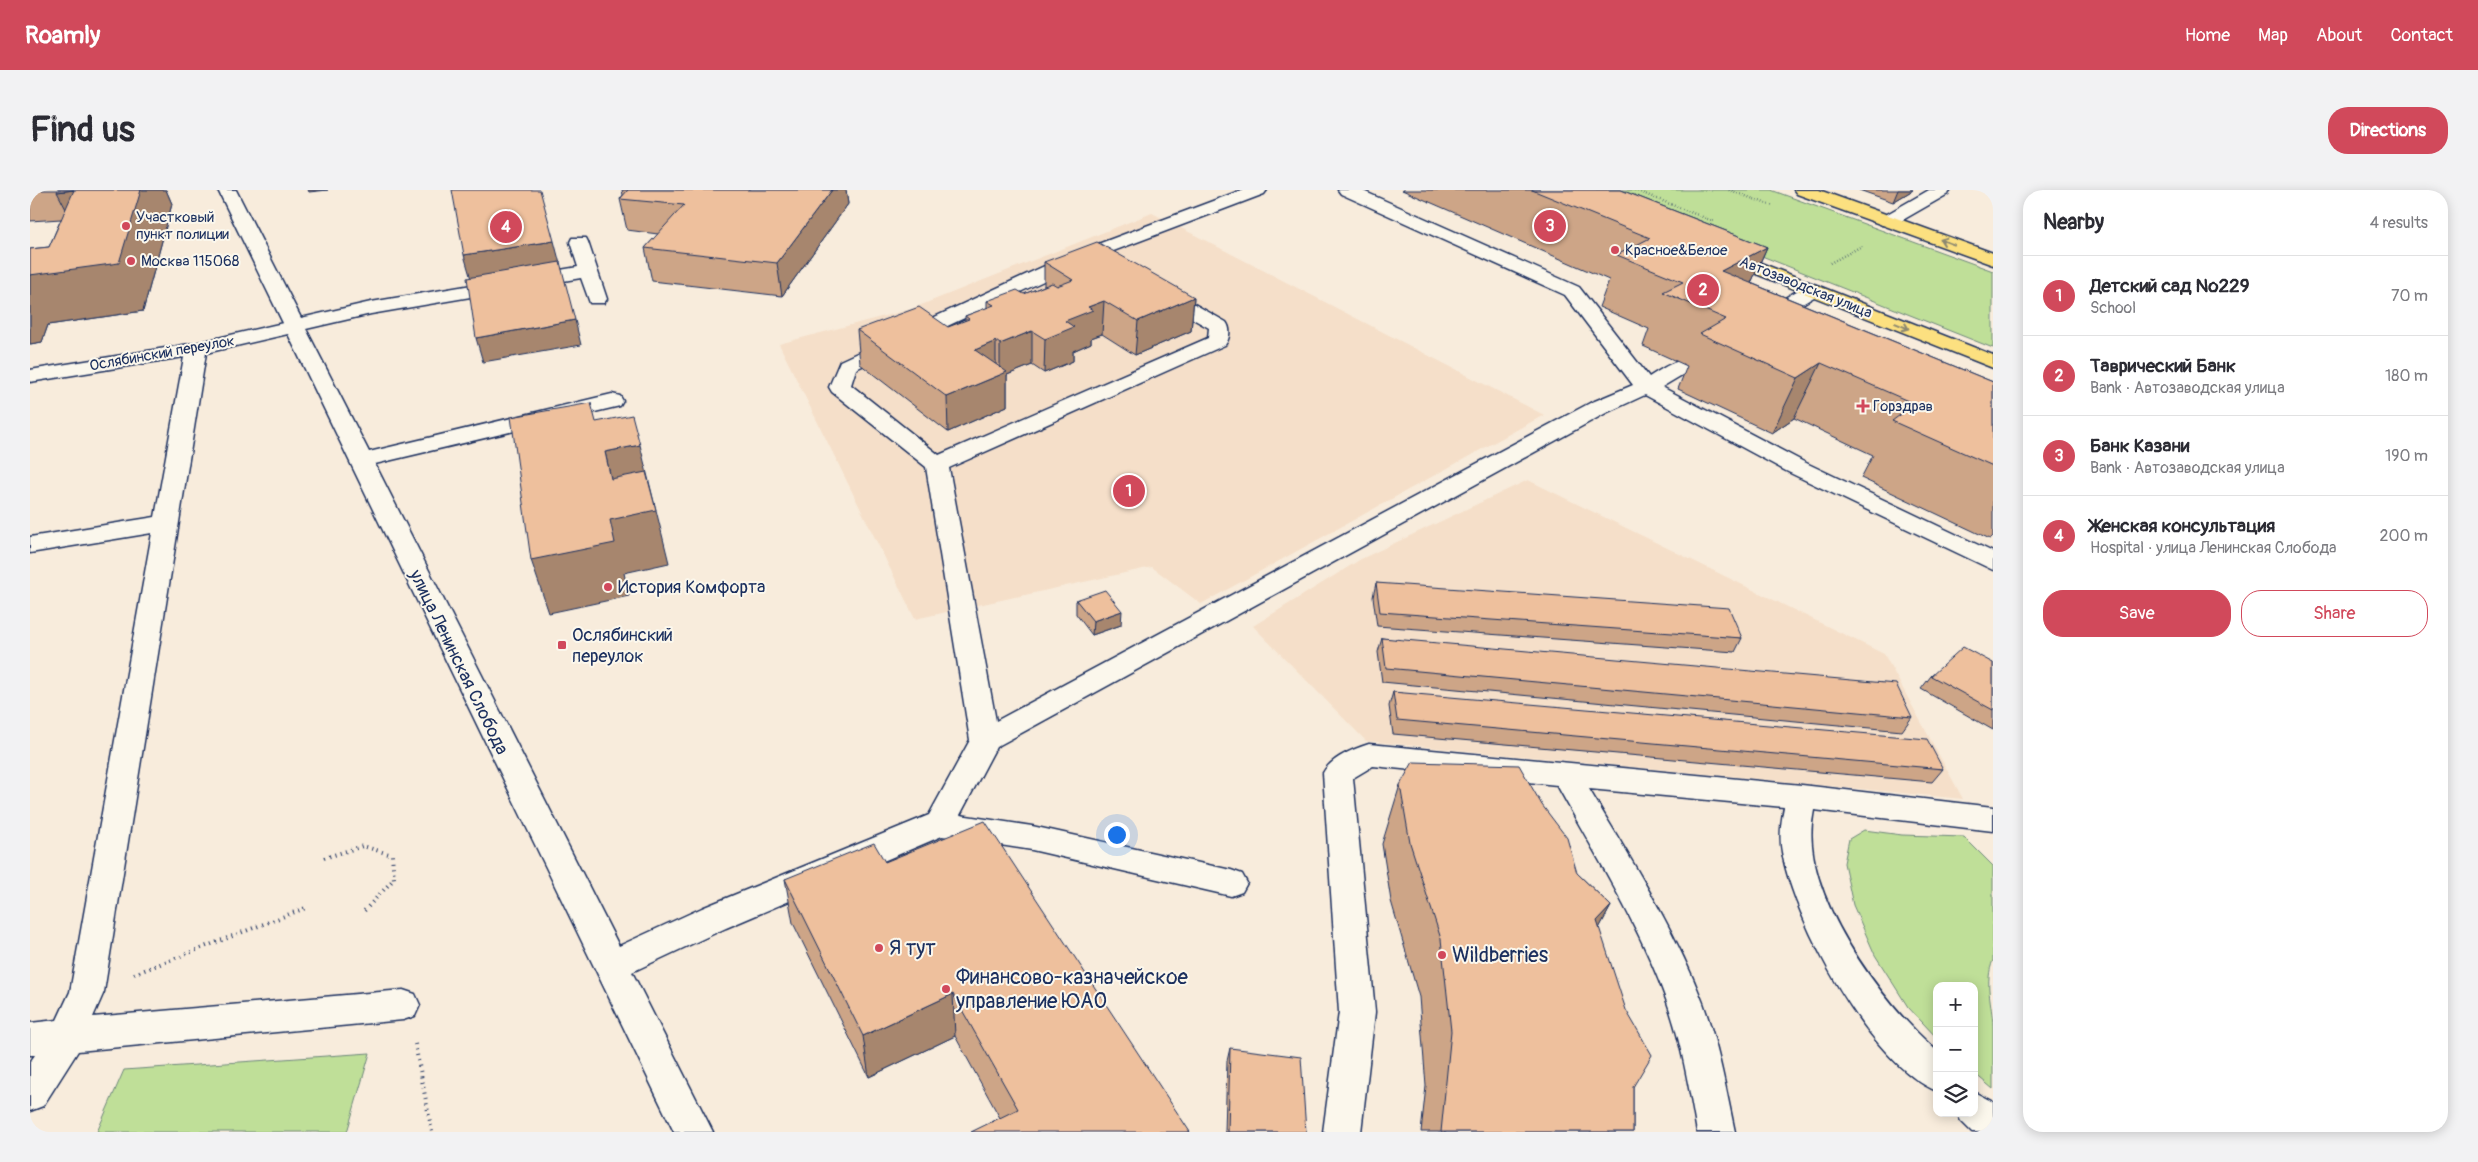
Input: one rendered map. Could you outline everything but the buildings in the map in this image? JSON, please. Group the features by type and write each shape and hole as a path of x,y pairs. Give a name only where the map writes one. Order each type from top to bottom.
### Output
{"main road":[{"path":"1803,190 1993,258"},
{"name":"Автозаводская улица","path":"1706,247 1993,362"}],"street":[{"name":"улица Ленинская Слобода","path":"227,190 567,880 612,965 694,1132"},
{"path":"985,740 938,465 840,387 847,365 1069,262 1258,190"},
{"path":"1347,190 1572,291 1646,387 1794,466 1993,562"},
{"path":"1888,221 1942,190"},
{"path":"579,242 597,299"},
{"path":"1069,262 1106,269"},
{"name":"Ослябинский переулок","path":"30,376 196,349 294,328 372,308 589,270"},
{"path":"938,465 1218,341 1218,326 1142,282"},
{"path":"1747,329 1812,290"},
{"path":"30,1094 68,1035 87,992 196,349"},
{"path":"940,824 985,740 1598,408 1646,387 1685,365"},
{"path":"360,461 612,401"},
{"path":"30,545 167,524"},
{"path":"1342,1132 1357,1012 1338,773 1369,755 1802,797 1993,819"},
{"path":"1566,775 1658,939 1686,1004 1707,1084 1716,1132"},
{"path":"1802,797 1795,828 1800,869 1818,915 1849,975 1894,1035 1935,1072"},
{"path":"612,965 714,918 940,824 1032,838 1231,883"},
{"path":"30,1039 403,1005"},
{"path":"1978,1113 1993,1126"}],"path":[{"path":"324,858 363,846 392,855 394,879 363,912"},
{"path":"87,992 308,907"},
{"path":"403,1005 413,1038 432,1132"}],"shaded area":[{"path":"1152,213 1544,415 1201,604 1152,567 915,619 779,344 911,309"},
{"path":"1528,480 1884,654 1963,799 1366,741 1253,626 1361,559"}],"green space":[{"path":"1596,190 1771,190 1993,271 1993,348"},
{"path":"1864,830 1902,835 1964,837 1993,866 1993,960 1990,968 1989,985 1993,1026 1993,1089 1978,1076 1978,982 1933,982 1933,1034 1908,1007 1875,955 1853,905 1844,863 1849,839"},
{"path":"370,1053 347,1132 97,1132 124,1070"}],"place":[{"name":"Участковый пункт полиции","path":"126,226"},
{"name":"Банк Казани","path":"1550,226"},
{"name":"Женская консультация","path":"506,227"},
{"name":"Красное&Белое","path":"1615,250"},
{"name":"Москва 115068","path":"131,261"},
{"name":"Таврический Банк","path":"1703,290"},
{"name":"Горздрав","path":"1863,406"},
{"name":"Детский сад №229","path":"1129,491"},
{"name":"История Комфорта","path":"608,587"},
{"name":"Ослябинский переулок","path":"562,645"},
{"name":"Я тут","path":"879,948"},
{"name":"Wildberries","path":"1442,955"},
{"name":"Финансово-казначейское управление ЮАО","path":"946,989"}]}
